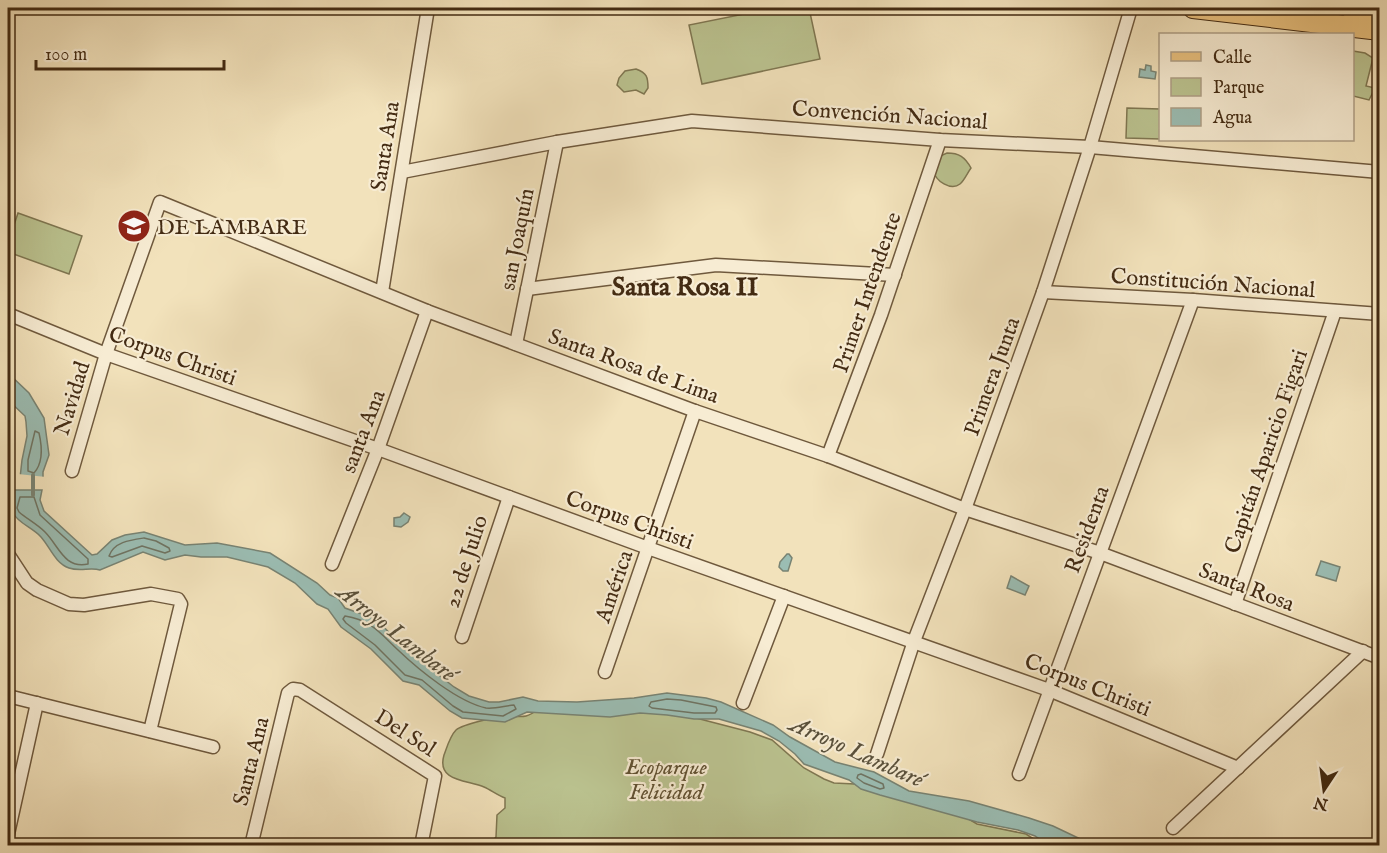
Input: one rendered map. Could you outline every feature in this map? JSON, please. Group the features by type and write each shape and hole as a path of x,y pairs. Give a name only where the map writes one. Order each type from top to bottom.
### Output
{"main road":[{"path":"1193,8 1380,30"},
{"path":"1350,8 1380,11"}],"street":[{"name":"Santa Ana","path":"382,292 428,8"},
{"name":"Primera Junta","path":"877,754 914,640 965,509 1043,292 1090,147 1131,8"},
{"name":"Convención Nacional","path":"402,172 557,142 692,121 940,140 1090,147 1380,172"},
{"name":"Primer Intendente","path":"828,456 895,275 940,140"},
{"name":"san Joaquín","path":"516,344 557,142"},
{"name":"Santa Rosa de Lima","path":"160,202 427,311 695,411 828,456 965,509 1100,553"},
{"name":"Navidad","path":"72,471 106,354 160,202"},
{"path":"527,289 716,266 895,275"},
{"name":"Constitución Nacional","path":"1043,292 1380,314"},
{"name":"Residenta","path":"1019,774 1193,300"},
{"name":"santa Ana","path":"332,564 378,449 427,311"},
{"name":"Capitán Aparicio Figari","path":"1235,604 1335,311"},
{"name":"Corpus Christi","path":"8,314 106,354 1050,690 1238,768"},
{"name":"América","path":"605,672 695,411"},
{"name":"22 de Julio","path":"462,637 509,497"},
{"name":"Santa Rosa","path":"1100,553 1363,651 1379,654"},
{"path":"8,554 27,583 69,604 84,605 151,594 178,599 181,604 150,730"},
{"path":"742,703 784,596"},
{"path":"1173,828 1363,651"},
{"name":"Santa Ana","path":"251,846 288,693 293,689"},
{"name":"Del Sol","path":"293,689 300,690 435,776 422,846"},
{"path":"8,696 213,747"},
{"path":"8,834 37,703"}],"green space":[{"path":"774,8 809,8 820,59 702,84 689,25"},
{"path":"1354,51 1365,53 1373,58 1366,86 1375,88 1369,100 1354,96"},
{"path":"636,69 643,72 647,78 648,88 644,94 636,90 624,92 617,85 625,71"},
{"path":"1127,108 1159,109 1159,139 1126,138"},
{"path":"947,153 961,156 971,168 961,183 956,186 944,184 935,175 934,167 938,157"},
{"path":"18,213 82,236 69,274 8,252 8,243"},
{"name":"Ecoparque Felicidad","path":"539,709 635,710 696,718 750,732 772,740 804,768 834,783 855,784 926,804 967,818 977,824 1026,834 1043,845 552,846 527,839 525,845 489,845 496,837 497,815 505,808 505,798 484,787 449,775 443,764 444,755 452,735 466,725 497,717 525,716"}],"water":[{"path":"1146,65 1151,66 1151,71 1156,72 1155,79 1139,77 1140,69 1145,70"},
{"path":"8,373 29,393 44,418 49,455 43,479 20,478 27,436 26,422 25,416 8,400"},
{"path":"14,490 42,490 40,500 44,511 92,555 97,554 112,540 144,532 185,545 217,543 270,553 317,583 330,595 338,598 345,608 373,618 380,623 402,646 469,696 489,702 523,697 538,701 577,702 667,693 706,698 721,702 773,725 835,762 874,772 909,791 969,801 1029,818 1053,826 1093,845 1048,845 1035,836 1018,830 977,822 861,789 849,780 804,764 779,741 761,731 719,719 694,719 640,713 610,717 527,712 505,722 462,718 419,685 403,681 371,649 341,627 328,609 317,604 295,583 268,567 227,557 185,555 165,560 143,552 100,570 69,568 56,559 38,534 15,517 11,507"},
{"path":"404,513 410,517 408,522 401,527 394,526 394,518"},
{"path":"787,554 792,558 788,571 783,571 779,567 780,562"},
{"path":"1321,561 1340,567 1336,581 1316,575"},
{"path":"1011,576 1029,586 1025,595 1007,588"}],"pier":[{"path":"18,474 46,477 43,482 20,481 17,478"}],"waterway":[{"name":"Arroyo Lambaré","path":"33,475 33,495"}],"place":[{"name":"DE LAMBARE","path":"134,226"}],"district":[{"name":"Santa Rosa II","path":"685,286"}]}
